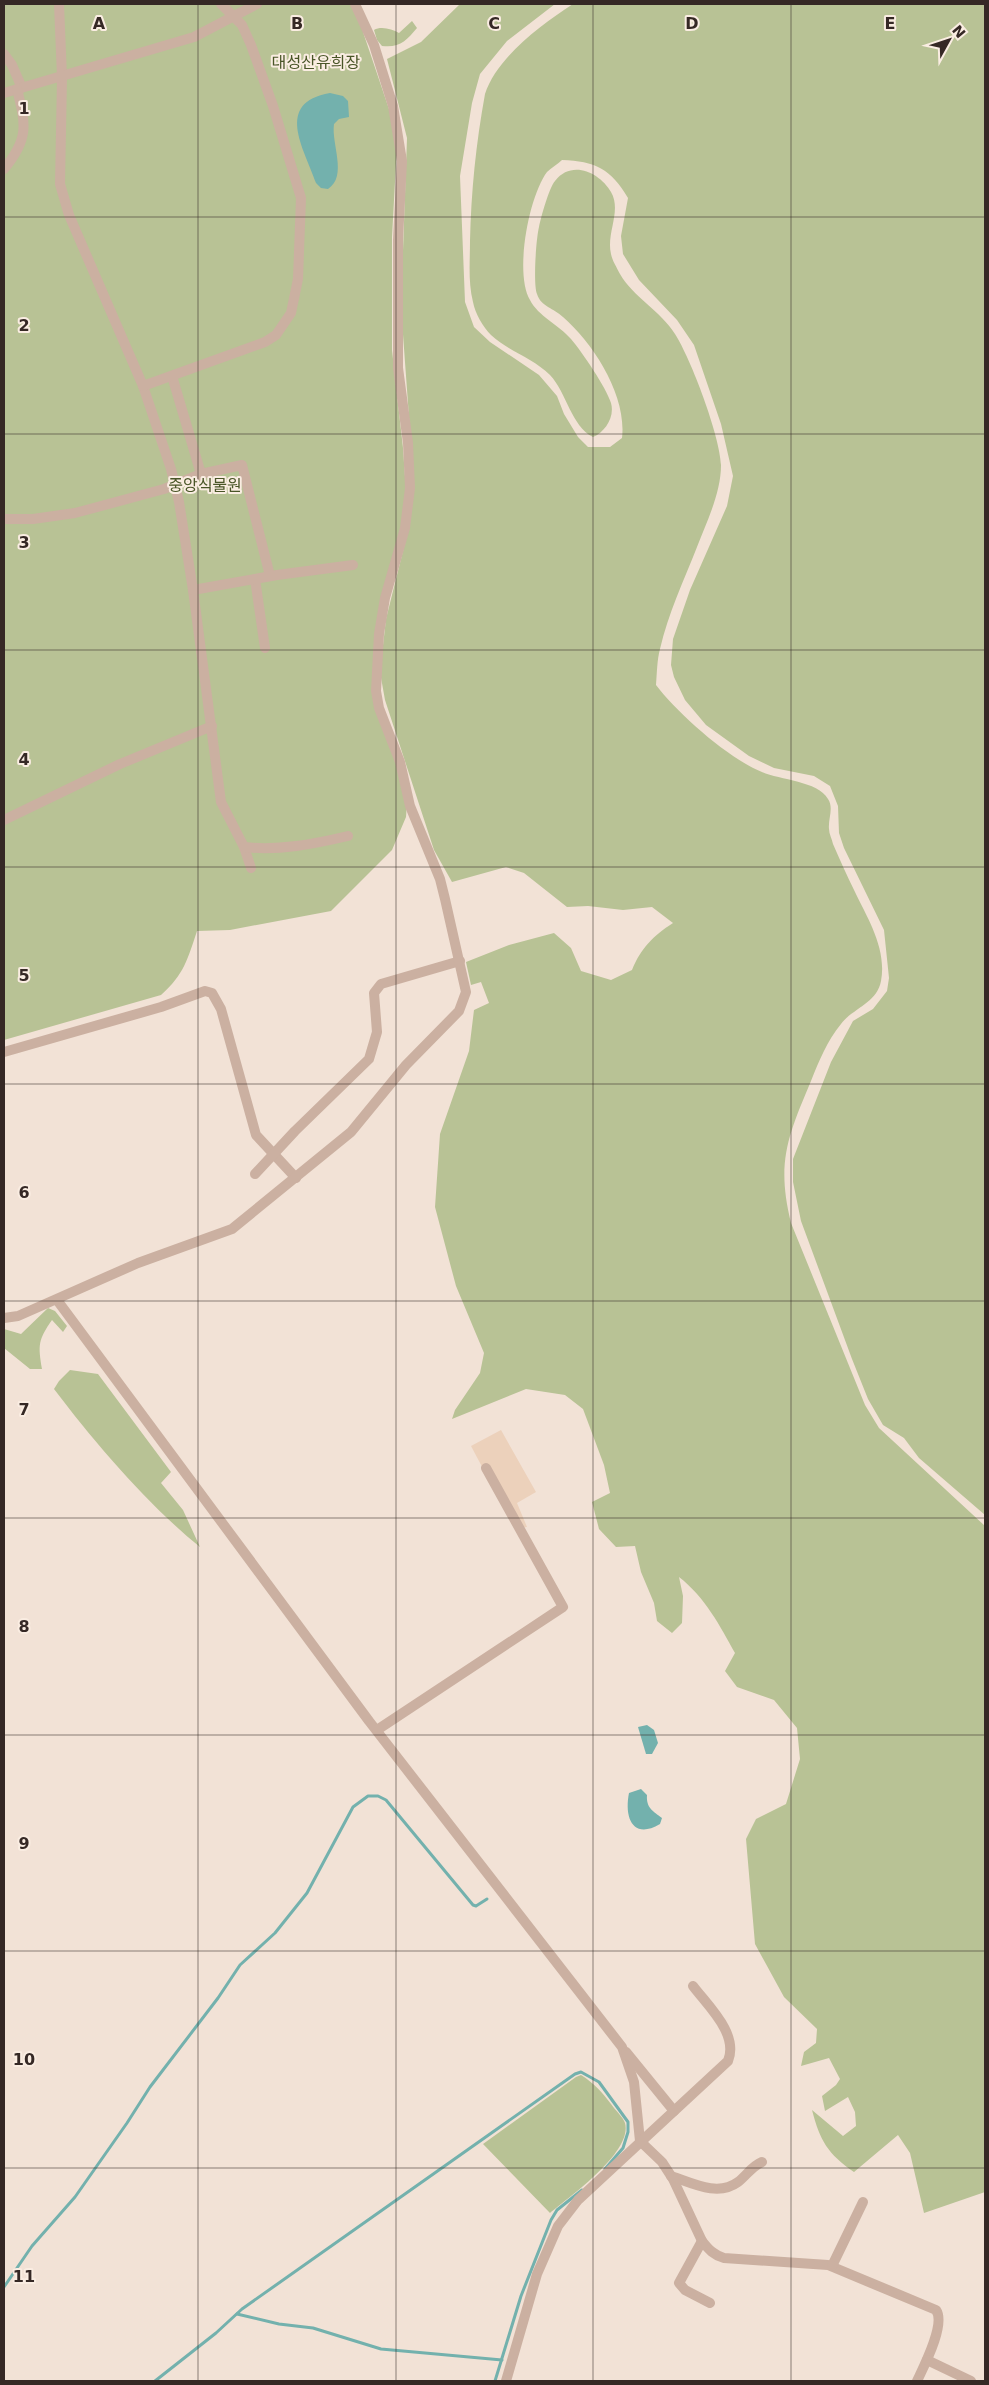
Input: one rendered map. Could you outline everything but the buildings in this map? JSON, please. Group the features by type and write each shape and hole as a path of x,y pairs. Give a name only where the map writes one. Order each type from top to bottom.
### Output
{"street":[{"path":"59,4 62,76 59,172 64,200 142,386 175,484 194,590 221,802 244,847 251,868"},
{"path":"142,386 265,342 276,335 291,313 298,279 301,198 273,106 242,24 236,16 221,4"},
{"path":"4,93 194,37 257,4"},
{"path":"4,1318 18,1316 138,1263 231,1230 351,1132 401,1070 459,1011 466,992 440,879 410,806 400,762 379,708 376,691 376,667 382,615 409,507 410,466 398,360 398,226 402,161 393,106 374,45 355,4"},
{"path":"4,54 12,66 19,89 25,130 14,155 4,170"},
{"path":"172,376 200,474"},
{"path":"4,519 33,519 75,513 134,498 200,474 242,465 270,576"},
{"path":"194,590 270,576 353,564"},
{"path":"255,579 265,648"},
{"path":"4,820 120,764 212,726"},
{"path":"244,847 304,845 348,836"},
{"path":"254,1174 369,1059 377,1032 374,993 377,987 381,984 460,961"},
{"path":"4,1052 161,1008 205,991 212,993 221,1009 256,1135 296,1178"},
{"path":"57,1300 377,1730 622,2047 674,2111"},
{"path":"377,1730 563,1607 486,1468"},
{"path":"506,2381 537,2274 558,2226 578,2200 728,2061 732,2052 732,2045 721,2022 693,1986"},
{"path":"622,2047 634,2082 640,2141 662,2162 671,2176 702,2241 714,2255 724,2258 832,2266 936,2310 938,2314 938,2327 927,2360 917,2381"},
{"path":"671,2176 700,2186 719,2190 728,2189 762,2162"},
{"path":"832,2266 863,2202"},
{"path":"702,2241 679,2283 685,2290 710,2303"},
{"path":"927,2360 970,2381"}],"green space":[{"name":"중앙식물원","path":"4,4 356,4 364,35 391,115 397,145 392,237 392,350 406,491 402,525 373,667 407,802 406,817 392,850 331,911 230,930 197,931 188,958 180,973 161,995 4,1040"},
{"path":"460,4 555,4 507,41 480,74 472,103 460,176 465,302 474,327 490,342 539,375 557,396 564,414 578,437 588,447 610,447 622,438 619,405 614,388 606,372 597,356 575,328 541,302 537,294 535,281 538,233 546,203 555,181 562,174 577,170 593,174 600,179 611,192 614,199 615,214 610,238 612,259 632,290 662,318 682,346 710,417 716,436 721,465 719,486 713,507 663,636 658,658 656,685 690,721 734,757 762,772 816,788 823,793 830,802 829,831 833,844 871,924 879,946 882,969 879,989 870,1000 846,1018 827,1044 791,1134 785,1166 785,1183 791,1223 865,1405 879,1428 985,1526 985,2192 924,2213 910,2153 898,2135 854,2172 831,2153 826,2146 818,2130 812,2110 843,2136 856,2126 855,2112 848,2097 825,2111 822,2096 836,2085 840,2079 829,2058 801,2066 804,2052 816,2043 817,2029 784,1997 755,1944 746,1839 756,1819 786,1804 800,1759 797,1728 774,1700 737,1687 725,1671 735,1653 718,1622 704,1603 679,1577 683,1596 682,1623 672,1633 657,1621 654,1603 641,1572 635,1546 616,1547 599,1529 592,1502 610,1493 604,1465 583,1409 565,1395 526,1389 452,1419 455,1410 480,1373 484,1353 456,1286 435,1207 440,1134 469,1051 474,1010 489,1003 481,982 471,985 466,962 509,945 554,933 571,948 581,971 611,980 632,970 639,955 648,943 673,923 652,907 623,910 588,906 567,907 524,873 506,867 452,882 434,850 385,700 380,672 386,619 407,535 414,486 401,307 407,138 387,59 421,42"},
{"path":"573,4 985,4 985,1515 919,1458 904,1438 883,1425 868,1399 801,1221 793,1182 793,1159 831,1062 853,1021 873,1009 887,991 889,978 884,930 844,848 839,833 838,806 830,786 814,776 774,768 749,756 706,725 685,700 674,677 671,665 673,639 690,590 727,506 733,476 721,424 694,345 677,320 639,280 623,254 621,236 628,198 622,188 601,168 584,162 562,160 547,172 540,183 529,216 524,254 523,272 525,288 530,300 543,316 571,339 593,370 608,396 612,414 601,432 593,437 586,432 579,425 556,382 550,375 491,335 480,320 474,306 470,287 470,241 477,149 485,94 499,67 510,55 534,32"},
{"path":"412,21 417,28 402,43 394,46 382,46 377,40 374,30 386,28 399,33"},
{"path":"48,1308 55,1311 67,1326 63,1332 52,1320 40,1343 42,1369 30,1369 4,1348 4,1329 21,1334"},
{"path":"70,1370 98,1374 171,1472 161,1483 183,1510 200,1547 161,1512 123,1473 54,1389"},
{"path":"581,2075 598,2088 623,2118 625,2135 610,2160 598,2173 550,2213 483,2144"}],"shaded area":[{"path":"501,1430 536,1492 517,1503 527,1527 515,1529 471,1446"}],"water":[{"path":"330,93 343,96 348,101 349,117 339,119 334,124 338,168 334,183 328,189 321,188 316,183 297,129 298,117 302,106 313,98"},
{"path":"647,1725 654,1730 658,1743 652,1754 646,1754 638,1727"},
{"path":"641,1789 647,1795 651,1809 662,1818 660,1824 651,1828 637,1828 629,1818 629,1793"}],"waterway":[{"path":"4,2287 32,2246 75,2197 150,2087 218,1998 240,1965 275,1933 307,1893 353,1807 368,1796 378,1796 386,1800 473,1905 476,1906 487,1899"},
{"path":"155,2381 216,2333 242,2309 575,2074 581,2072 599,2082 628,2122 628,2132 623,2148 605,2169"},
{"path":"495,2381 521,2296 551,2220 557,2210 582,2190"},
{"path":"237,2314 279,2324 313,2328 381,2349 502,2360"}],"park label":[{"name":"대성산유희장","path":"316,62"}]}
